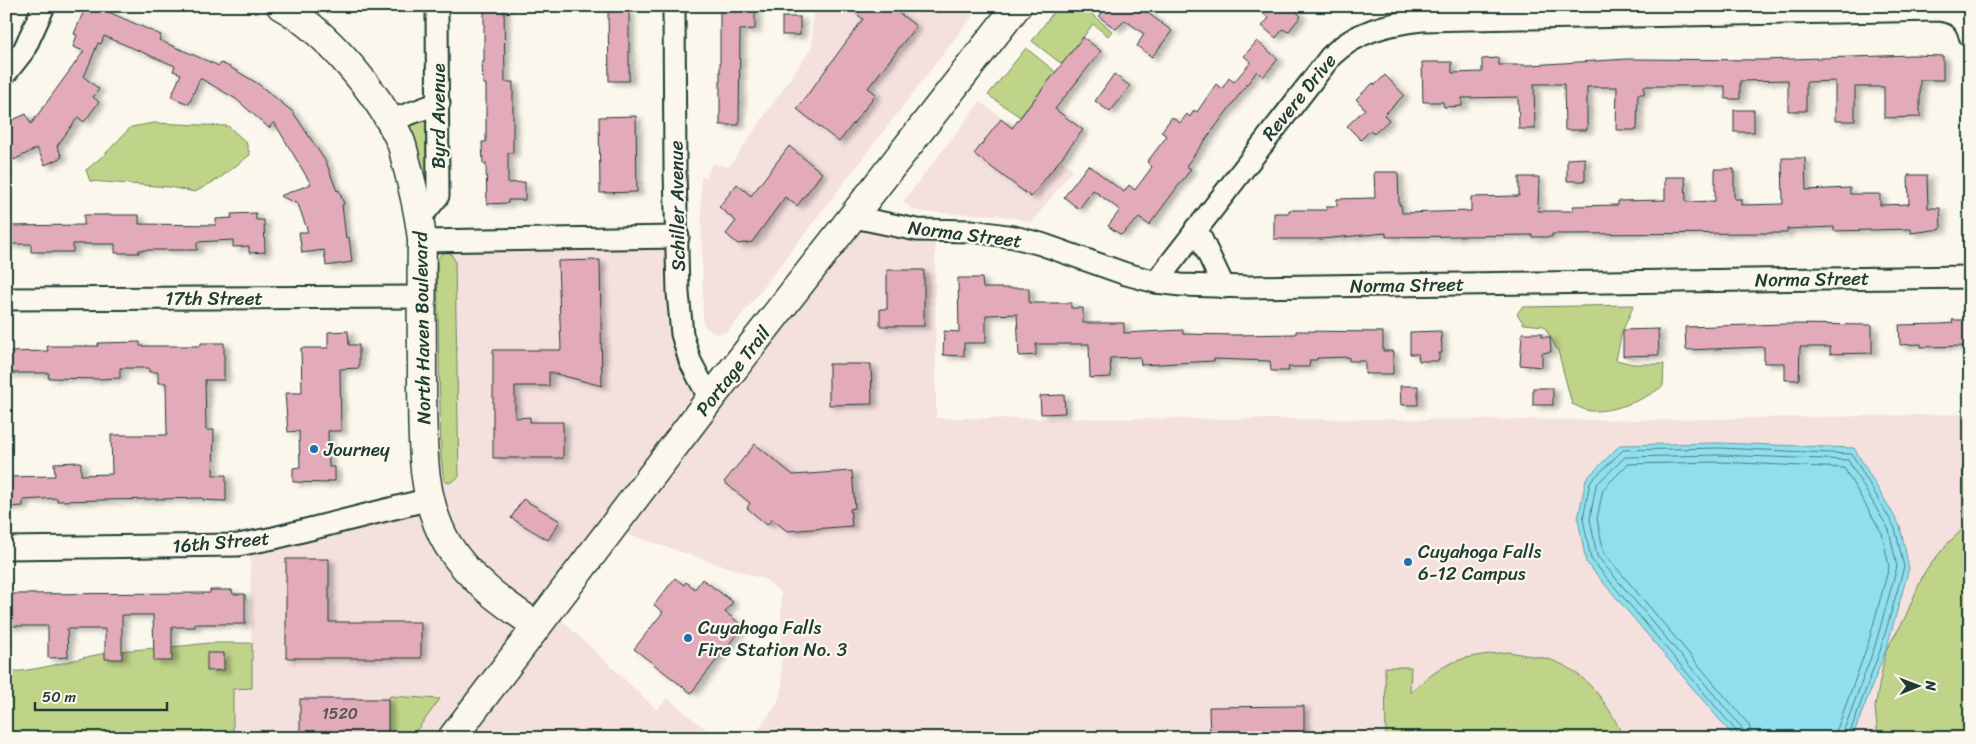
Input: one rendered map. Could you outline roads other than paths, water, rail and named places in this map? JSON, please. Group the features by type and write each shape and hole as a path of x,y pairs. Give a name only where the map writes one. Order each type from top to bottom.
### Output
{"main road":[{"name":"North Haven Boulevard","path":"281,6 326,40 346,62 389,121 401,141 421,229 423,432 430,499 447,543 471,573 501,603 537,626"},
{"name":"Portage Trail","path":"452,738 710,399 854,218 1013,8"}],"street":[{"path":"6,74 24,50 44,6"},
{"name":"Byrd Avenue","path":"421,229 438,196 437,6"},
{"name":"Schiller Avenue","path":"674,6 678,293 682,334 690,361 710,399"},
{"name":"Revere Drive","path":"1156,282 1331,56 1354,38 1395,23 1422,20 1939,10 1951,12 1962,19 1970,36"},
{"path":"389,121 439,104"},
{"name":"Norma Street","path":"854,218 917,230 972,231 1014,237 1041,244 1126,274 1156,282 1181,285 1970,278"},
{"path":"1196,228 1224,286"},
{"path":"421,229 678,237"},
{"name":"17th Street","path":"6,299 421,297"},
{"name":"16th Street","path":"6,548 238,545 430,499"}],"water":[{"path":"1719,443 1854,448 1900,526 1909,568 1886,650 1852,738 1735,738 1586,562 1578,519 1586,479 1620,445"}],"place":[{"name":"Journey","path":"314,449"},
{"name":"Cuyahoga Falls 6-12 Campus","path":"1408,562"},
{"name":"Cuyahoga Falls Fire Station No. 3","path":"688,638"}]}
